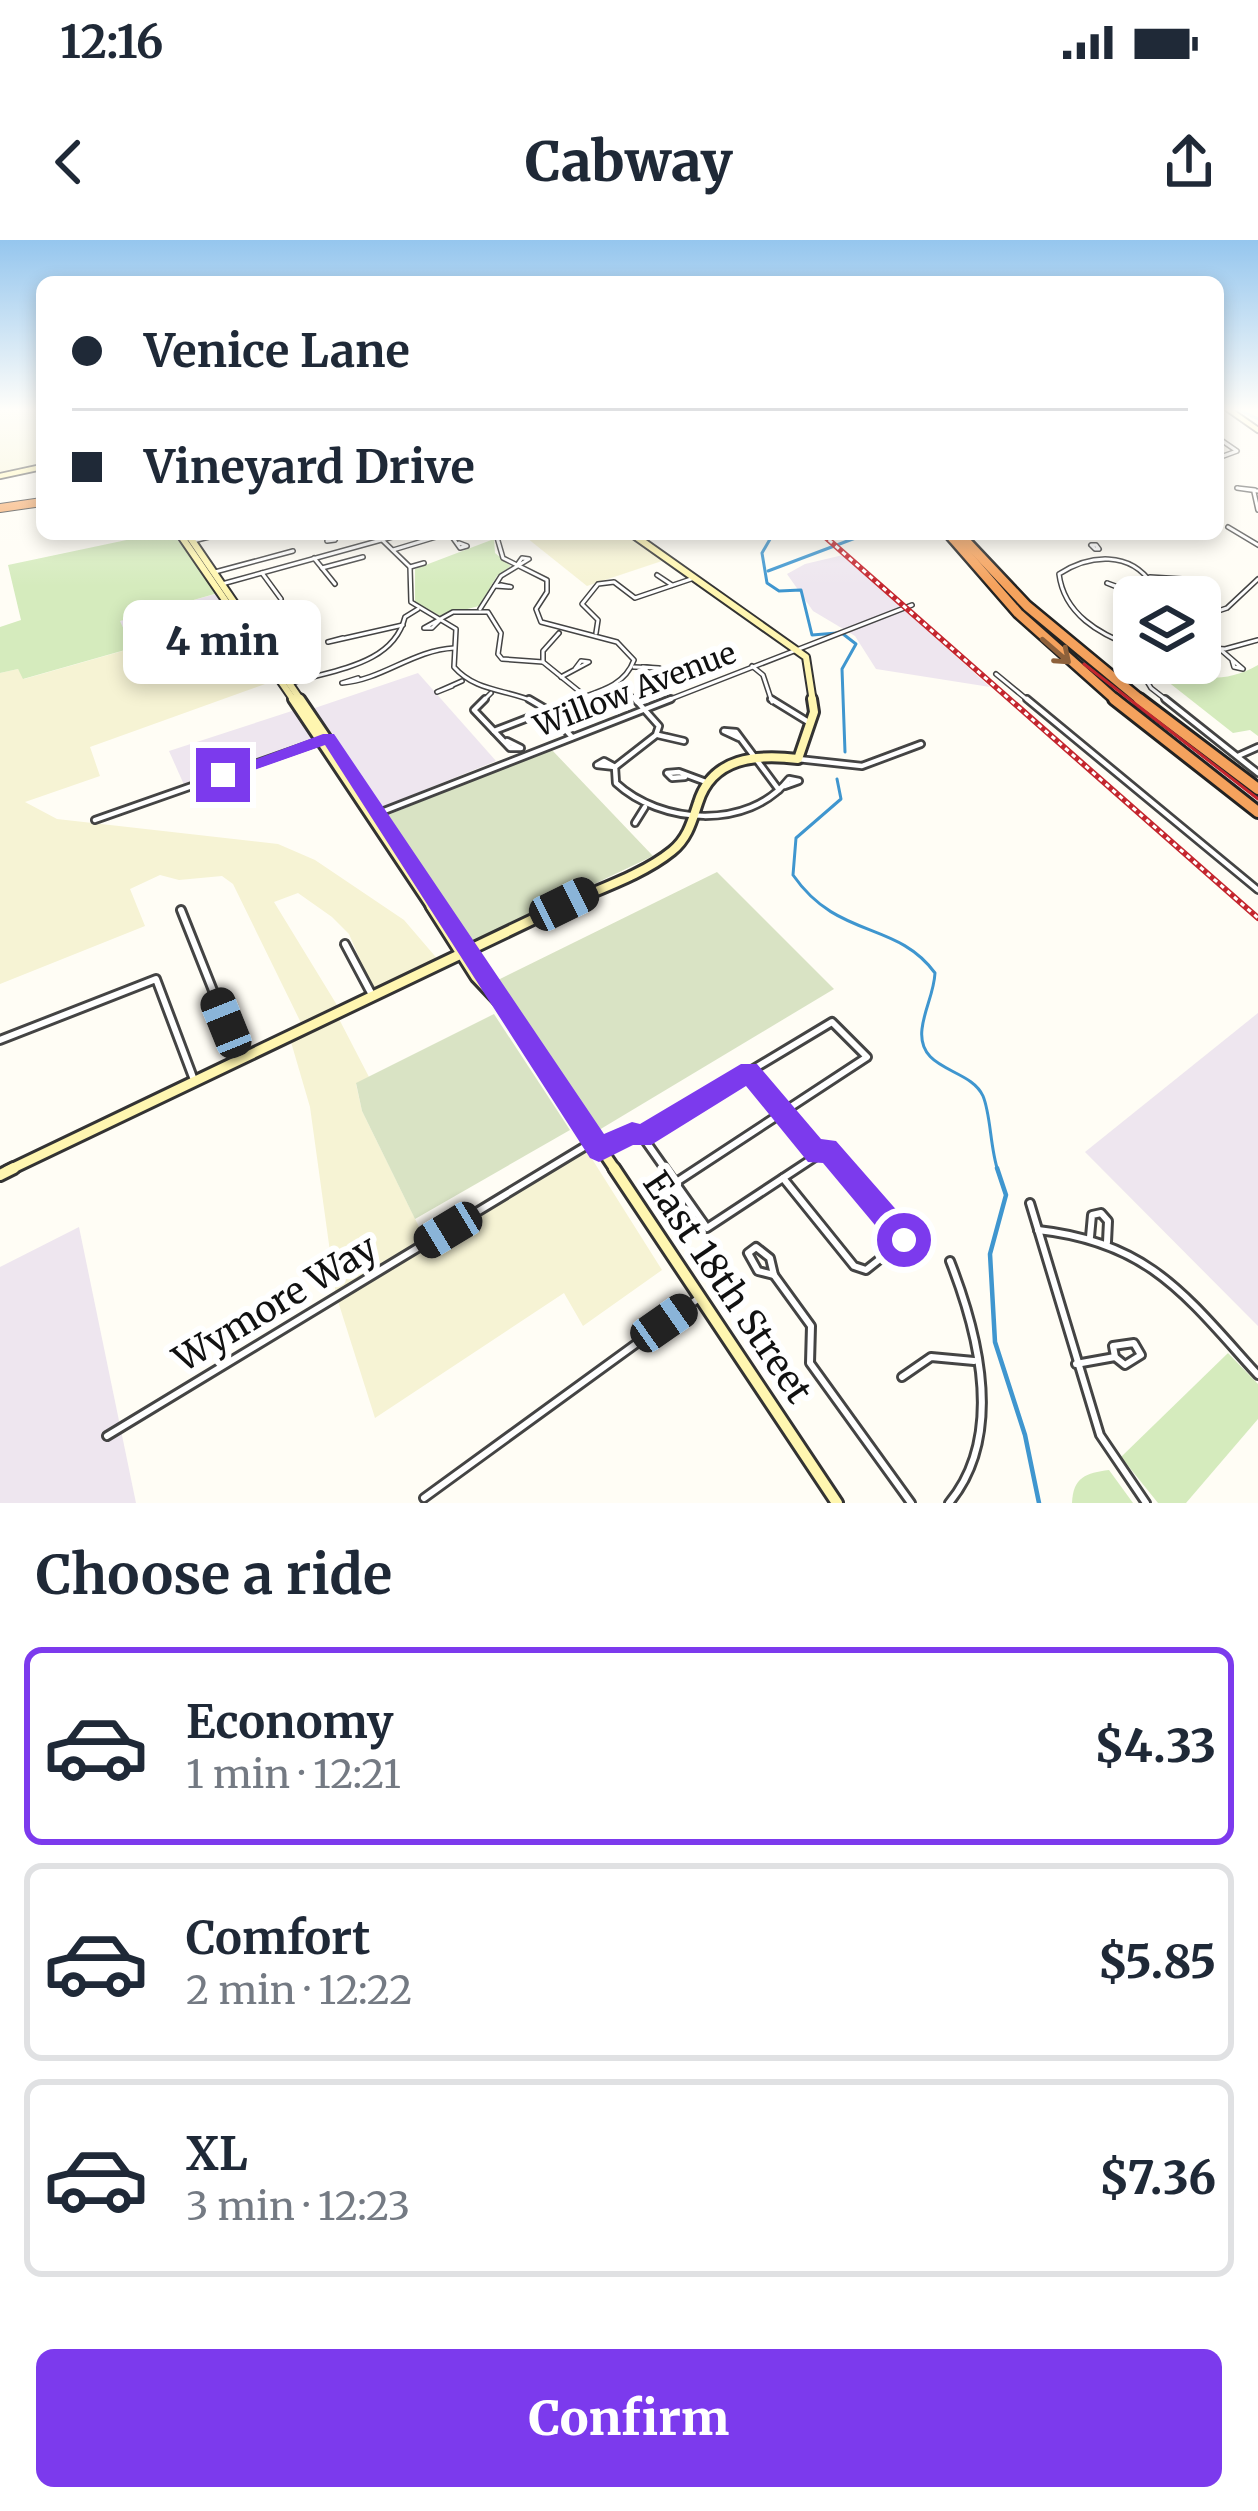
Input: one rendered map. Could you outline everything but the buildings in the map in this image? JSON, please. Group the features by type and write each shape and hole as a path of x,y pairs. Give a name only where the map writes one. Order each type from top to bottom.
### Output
{"highway":[{"path":"0,510 36,506"},
{"path":"954,540 1002,601 1047,644 1258,812"},
{"path":"964,540 1000,581 1056,632 1258,788"}],"main road":[{"path":"0,476 36,468"},
{"name":"East 18th Street","path":"190,540 219,584"},
{"name":"East 18th Street","path":"190,540 837,1503"},
{"path":"0,1175 665,856 686,840 706,782 726,766 757,757 798,759 814,712 811,667 797,650 640,540"}],"street":[{"path":"1257,490 1258,510"},
{"path":"1228,527 1258,545"},
{"path":"219,584 382,540 410,567 409,596 418,609 456,629 454,667 464,680 491,693 520,696 548,710 572,737"},
{"path":"393,550 427,540"},
{"path":"455,540 459,543"},
{"path":"497,540 500,554 547,580 549,586 536,609 538,616 560,632 595,635 625,646 634,667"},
{"path":"1096,550 1101,558"},
{"path":"215,572 293,551"},
{"path":"322,568 363,557"},
{"path":"314,558 335,584"},
{"path":"1113,638 1097,631 1060,586 1063,570 1082,560 1101,558 1129,564 1147,576"},
{"path":"410,567 424,563"},
{"path":"480,609 495,586 518,565"},
{"path":"262,572 281,598"},
{"path":"657,574 671,585"},
{"path":"595,635 598,620 582,604 592,588 610,581 635,598 694,578"},
{"path":"1221,610 1258,579"},
{"name":"Willow Avenue","path":"376,814 912,604"},
{"path":"287,685 393,647 405,617 418,609"},
{"path":"441,619 453,612 480,609 496,619 502,659 543,662 585,696"},
{"path":"343,638 403,625"},
{"path":"543,662 543,651 560,632"},
{"path":"1221,649 1258,640"},
{"path":"358,678 426,648 454,648"},
{"path":"1221,649 1232,660"},
{"path":"370,658 380,671"},
{"path":"752,666 763,675 772,702 810,723"},
{"path":"494,731 617,684 634,667 643,667"},
{"path":"561,676 574,669"},
{"path":"996,674 1258,890"},
{"path":"452,686 464,680"},
{"path":"617,684 656,718 656,735"},
{"path":"1149,684 1258,773"},
{"path":"491,693 475,710 507,741"},
{"path":"667,737 656,735 615,767 616,783 645,807 724,817 782,788 768,782 757,757 739,738"},
{"path":"95,820 325,739"},
{"path":"798,759 862,766 921,743"},
{"path":"1236,756 1258,750"},
{"path":"685,777 706,782"},
{"path":"634,823 645,807"},
{"path":"181,910 242,1061"},
{"path":"345,944 373,998"},
{"path":"0,1040 156,979 195,1083"},
{"name":"Wymore Way","path":"107,1436 597,1145 632,1133 642,1136 832,1022 867,1057 782,1112"},
{"path":"749,1072 817,1153"},
{"path":"675,1183 782,1112"},
{"path":"642,1136 706,1228 827,1149 904,1240"},
{"path":"783,1178 854,1266 866,1270 919,1228"},
{"path":"1030,1203 1100,1435 1146,1503"},
{"path":"1090,1237 1092,1215 1101,1213 1108,1222 1107,1243"},
{"path":"1037,1230 1107,1243 1167,1279 1258,1375"},
{"path":"774,1275 758,1271 748,1253 756,1247 770,1258 774,1275 812,1326 810,1363 911,1503"},
{"path":"949,1503 963,1488 983,1424 962,1287 950,1261"},
{"path":"424,1498 700,1298"},
{"path":"902,1377 931,1357 974,1361"},
{"path":"1076,1364 1115,1357"}],"shaded area":[{"path":"530,540 637,540 665,560 587,586"},
{"path":"843,555 990,687 876,669 855,636 813,611 787,574 805,564"},
{"path":"219,593 236,618 132,648 119,621"},
{"path":"235,619 276,680 90,747 100,776 25,802 57,819 278,844 315,860 404,920 440,962 374,993 349,934 332,917 298,893 274,902 340,1010 303,1027 233,884 222,876 179,880 160,875 130,889 145,926 0,984 0,673 18,669 24,679"},
{"path":"418,673 496,761 380,808 312,709"},
{"path":"298,709 319,740 185,787 169,751"},
{"path":"1258,1013 1258,1326 1085,1152"},
{"path":"339,1019 369,1077 356,1084 362,1111 424,1237 582,1143 662,1270 583,1326 564,1293 375,1418 336,1295 310,1107 291,1042"},
{"path":"79,1227 136,1503 0,1503 0,1267"}],"green space":[{"path":"127,540 178,540 218,593 120,621 132,648 23,679 18,669 0,673 0,627 21,620 8,565"},
{"path":"491,540 495,553 511,566 497,576 479,606 440,616 415,602 415,569"},
{"path":"1258,665 1258,736 1250,730 1233,733 1171,684 1221,684 1221,677"},
{"path":"551,749 653,856 472,942 388,815"},
{"path":"717,872 834,989 599,1130 498,980"},
{"path":"494,1014 570,1130 415,1219 362,1111 356,1083"},
{"path":"1228,1353 1258,1384 1258,1419 1186,1503 1158,1503 1121,1457"},
{"path":"1109,1470 1133,1503 1072,1503 1082,1478"}],"waterway":[{"path":"770,540 762,553 767,583 779,591 801,590 812,635 837,633"},
{"path":"768,571 850,540"},
{"path":"843,634 856,644 842,669 845,752"},
{"path":"837,779 841,799 796,838 793,875 829,910 903,944 935,973 923,1043 928,1054 967,1079 983,1096 998,1171"},
{"path":"998,1171 1006,1195 990,1254 995,1342 1025,1435 1039,1503"}],"tram line":[{"path":"1084,664 1258,799"}],"railway":[{"path":"829,540 1258,918"}],"route":[{"path":"223,775 328,738 599,1150 632,1133 642,1136 749,1072 817,1153 827,1149 904,1240"}]}
